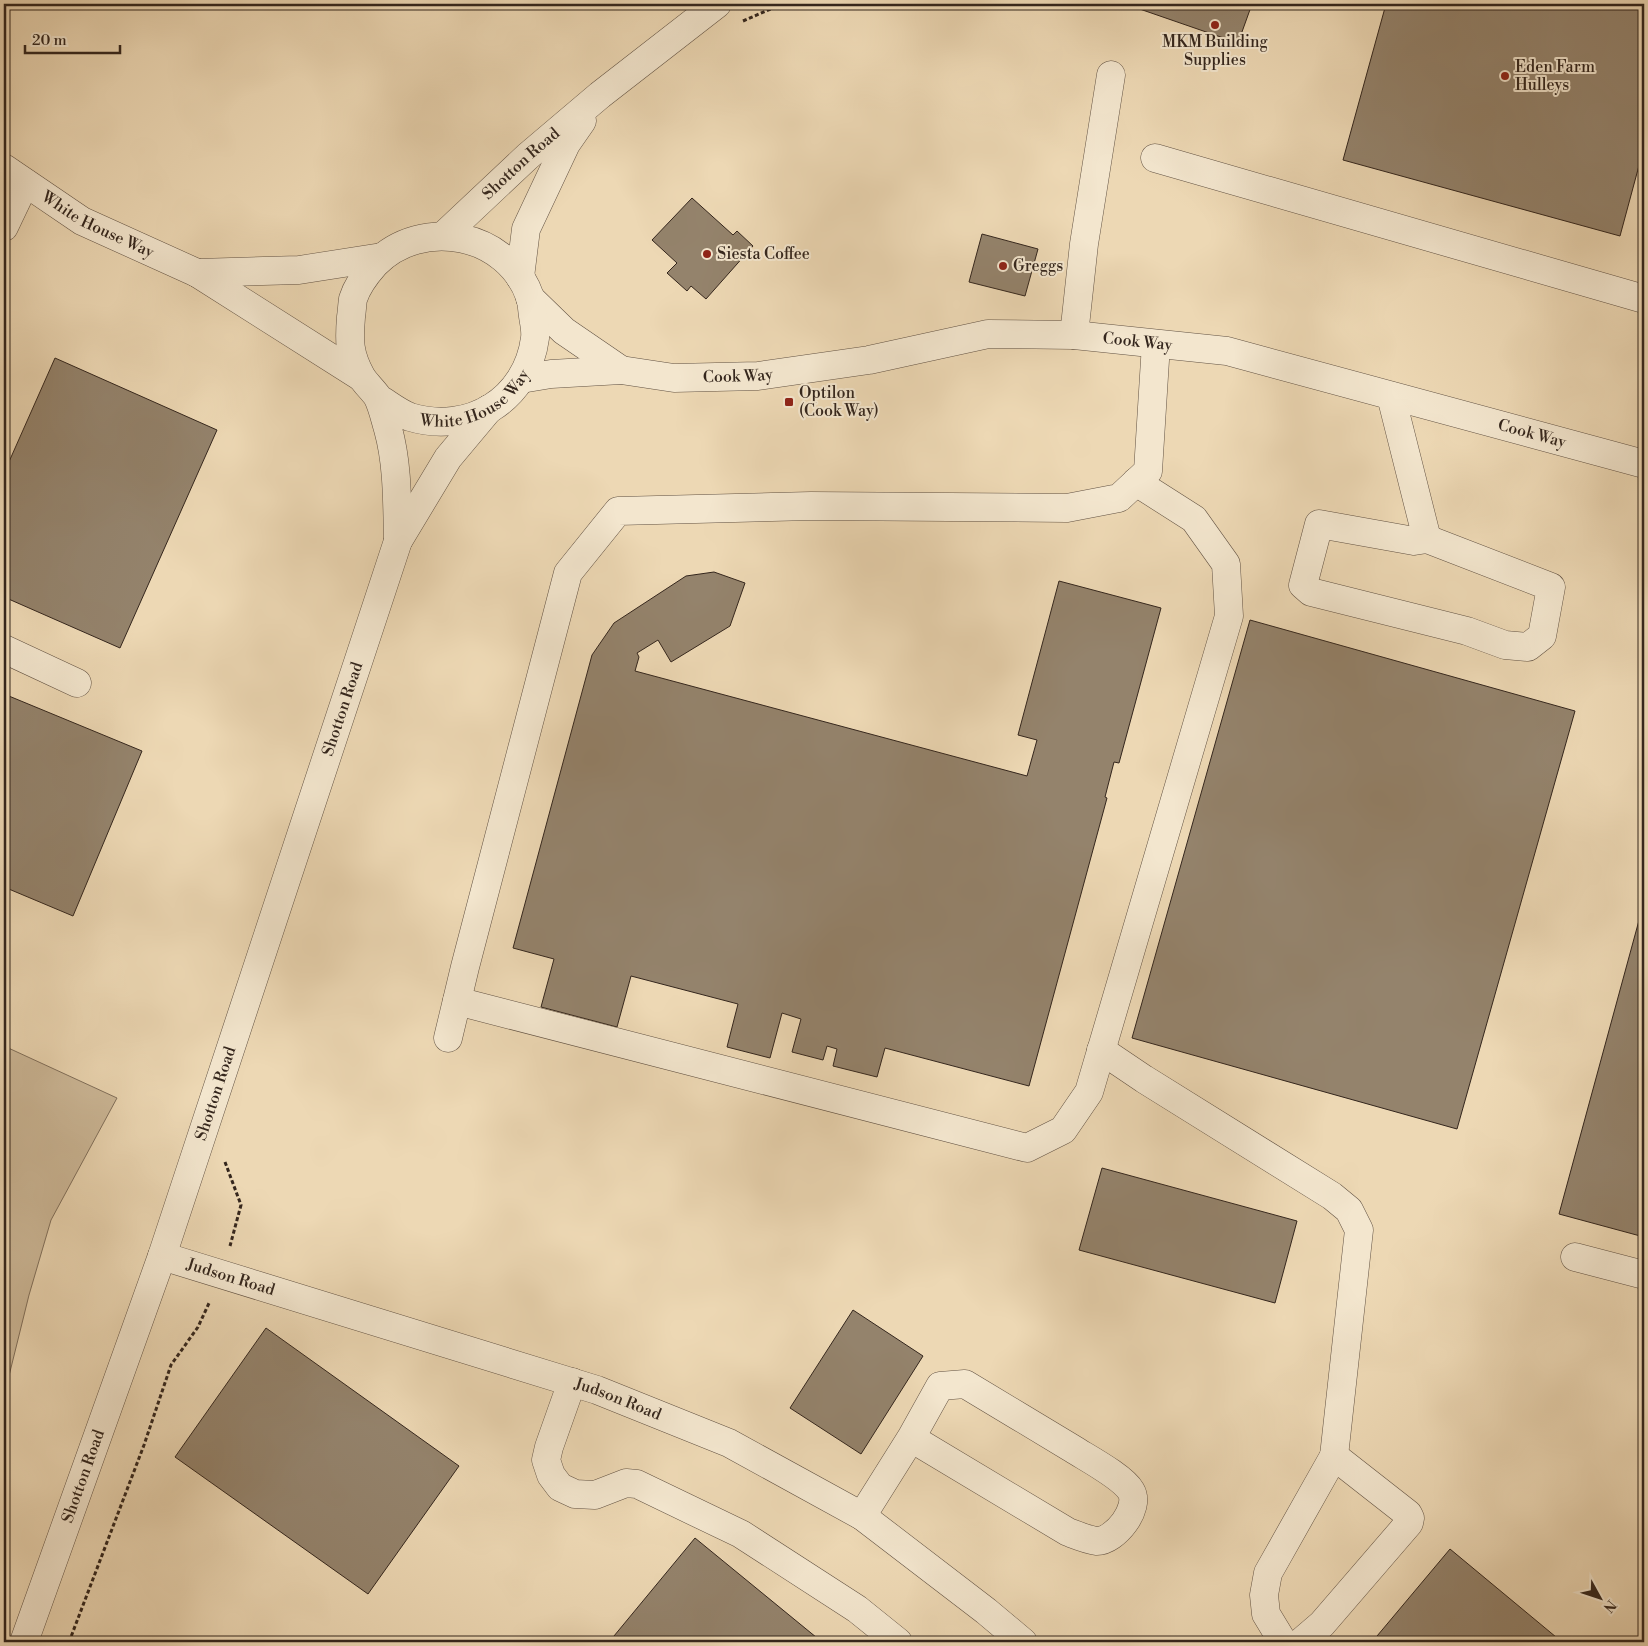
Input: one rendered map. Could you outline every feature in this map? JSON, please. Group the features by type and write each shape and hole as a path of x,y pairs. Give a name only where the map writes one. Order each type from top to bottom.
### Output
{"street":[{"name":"Shotton Road","path":"444,235 528,156 600,95 717,4"},
{"path":"1074,335 1084,244 1111,75"},
{"name":"Shotton Road","path":"525,287 526,229 566,144 600,95"},
{"path":"1155,158 1644,299"},
{"path":"4,227 15,175"},
{"name":"White House Way","path":"15,175 82,221 198,273 369,387 408,416 431,422 465,420 489,409 507,396 521,379 529,364 535,336 525,287 507,261 482,244 444,235 412,240 382,257 367,272 353,298 349,340 351,352 369,387"},
{"name":"White House Way","path":"198,273 299,270 382,257"},
{"path":"525,287 564,331 621,370"},
{"name":"Cook Way","path":"621,370 674,378 758,376 869,360 988,334 1074,335 1227,352 1644,464"},
{"path":"448,1038 568,573 618,511 811,506 1067,508 1119,498 1148,471 1156,344"},
{"path":"521,379 551,374 621,370"},
{"name":"Shotton Road","path":"369,387 388,430 397,479 398,541"},
{"path":"1391,396 1427,539"},
{"name":"Shotton Road","path":"24,1642 162,1256 398,541 448,458 489,409"},
{"path":"457,1001 1027,1148 1063,1130 1088,1092 1229,616 1226,564 1194,519 1136,482"},
{"path":"1320,524 1414,541 1427,539 1551,587 1542,636 1528,648 1505,645 1467,631 1312,592 1303,585 1320,524"},
{"path":"4,649 77,683"},
{"path":"1101,1050 1144,1079 1332,1196 1349,1210 1358,1230 1334,1456 1268,1573 1264,1595 1266,1614 1283,1642"},
{"name":"Judson Road","path":"162,1256 597,1390 729,1443 862,1516 986,1610 1022,1642"},
{"path":"1575,1257 1644,1275"},
{"path":"572,1382 546,1460 551,1475 560,1487 575,1494 596,1495 626,1483 637,1484 741,1534 857,1609 898,1642"},
{"path":"862,1516 911,1438 940,1386 965,1384 1103,1467 1132,1491 1132,1507 1119,1530 1109,1539 1096,1541 1068,1532 911,1438"},
{"path":"1301,1642 1322,1624 1410,1518 1408,1514 1334,1456"}],"path":[{"path":"736,24 782,4"},
{"path":"70,1642 144,1445 171,1365 198,1327 223,1274 240,1205 223,1157"}],"shaded area":[{"path":"4,1046 117,1098 51,1220 29,1295 4,1396"}],"building":[{"name":"MKM Building Supplies","path":"1132,4 1252,4 1238,43 1131,6"},
{"name":"Eden Farm Hulleys","path":"1386,4 1644,4 1644,147 1620,236 1343,160"},
{"name":"Siesta Coffee","path":"692,198 733,235 737,231 753,246 706,299 691,286 687,291 667,273 677,263 652,240"},
{"name":"Greggs","path":"982,234 1038,249 1025,296 969,282"},
{"path":"55,358 217,430 120,648 4,597 4,473"},
{"path":"714,572 745,583 730,626 671,662 658,640 637,653 639,657 635,671 1027,776 1037,740 1018,735 1059,581 1161,608 1119,763 1114,762 1105,797 1107,798 1029,1086 885,1048 877,1077 833,1066 837,1049 827,1046 823,1060 792,1052 801,1019 782,1013 770,1058 727,1047 738,1004 631,976 617,1027 541,1007 554,959 513,948 592,655 614,623 686,576"},
{"path":"1250,620 1575,711 1457,1129 1132,1038"},
{"path":"4,694 142,751 73,916 4,887"},
{"path":"1644,902 1644,1237 1559,1214"},
{"path":"1102,1168 1297,1221 1275,1303 1079,1250"},
{"path":"853,1310 923,1356 861,1454 790,1408"},
{"path":"266,1328 459,1466 368,1594 175,1457"},
{"path":"695,1538 822,1642 609,1642"},
{"path":"1450,1549 1562,1642 1372,1642"}],"place":[{"name":"MKM Building Supplies","path":"1215,25"},
{"name":"Eden Farm Hulleys","path":"1505,76"},
{"name":"Siesta Coffee","path":"707,254"},
{"name":"Greggs","path":"1003,266"},
{"name":"Optilon (Cook Way)","path":"789,402"}]}
